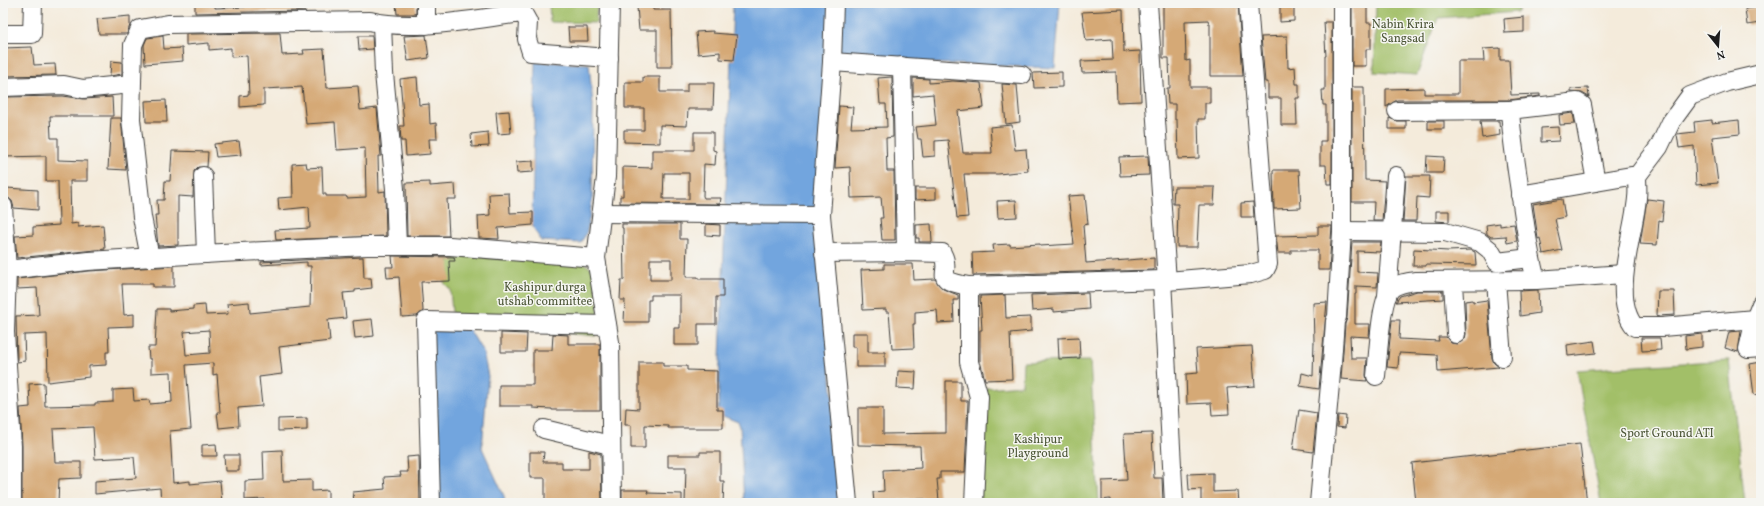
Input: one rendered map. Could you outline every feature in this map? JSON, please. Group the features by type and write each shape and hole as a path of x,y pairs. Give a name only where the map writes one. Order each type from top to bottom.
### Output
{"street":[{"path":"3,34 32,34 33,3"},
{"path":"426,3 426,25"},
{"path":"610,3 606,177 596,258 610,342 610,445 612,503"},
{"path":"834,3 832,62 821,215 848,503"},
{"path":"1148,3 1165,280 1174,503"},
{"path":"824,253 942,253 945,258 944,273 946,279 952,283 969,286 1165,280 1251,274 1265,270 1268,264 1248,3"},
{"path":"1319,503 1332,363 1334,321 1337,317 1342,231 1342,3"},
{"path":"150,258 142,217 131,120 133,45 140,29 168,24 370,21 382,24 426,25 523,13 528,22 528,39 531,52 609,58"},
{"path":"382,24 384,73 395,189 397,246"},
{"path":"832,62 1022,75"},
{"path":"902,66 906,252"},
{"path":"1761,74 1727,82 1690,96 1671,122 1659,148 1638,176 1637,198 1624,274 1626,307 1629,320 1635,328 1662,327 1758,311 1748,349 1761,348"},
{"path":"3,87 64,85 83,89 131,84"},
{"path":"1397,111 1510,110 1577,102 1582,105 1596,182"},
{"path":"1510,110 1512,142 1520,195 1530,258 1536,280"},
{"path":"203,176 206,254"},
{"path":"1376,376 1382,314 1387,296 1396,176"},
{"path":"1520,195 1638,176"},
{"path":"3,206 5,332 12,446 12,503"},
{"path":"602,213 821,215"},
{"path":"1342,231 1445,232 1480,242 1490,250 1497,262 1530,258"},
{"path":"5,270 88,261 206,254 397,246 450,246 596,258"},
{"path":"1387,296 1392,288 1401,283 1416,281 1453,282 1474,280 1536,280 1624,274"},
{"path":"1496,281 1502,357"},
{"path":"1453,282 1456,334"},
{"path":"969,286 969,362 980,397 974,503"},
{"path":"431,503 426,321 607,325"},
{"path":"544,429 610,445"}],"green space":[{"path":"549,3 597,3 596,23 550,22"},
{"name":"Nabin Krira Sangsad","path":"1376,3 1521,3 1518,12 1438,18 1417,75 1374,72"},
{"name":"Kashipur durga utshab committee","path":"451,255 579,260 594,270 600,323 596,336 457,322 452,312 450,289 443,280"},
{"name":"Sport Ground ATI","path":"1729,360 1745,503 1601,503 1577,370"},
{"name":"Kashipur Playground","path":"1090,361 1099,503 979,503 986,388 1022,385 1023,362"}],"water":[{"path":"733,3 1060,3 1055,68 826,59 821,253 841,503 744,503 740,426 738,422 718,414"},
{"path":"535,62 589,64 593,105 592,201 587,231 581,243 541,241 532,225"},
{"path":"469,329 483,352 488,376 482,448 504,496 505,503 436,503 420,331"}],"building":[{"path":"195,3 215,3 215,8 245,7 245,3 305,3 305,11 195,13"},
{"path":"396,3 416,3 416,14 397,14"},
{"path":"1163,3 1238,3 1243,76 1210,76 1210,24 1208,20 1185,21 1186,61 1190,60 1190,87 1210,87 1210,103 1205,103 1205,119 1198,119 1199,158 1178,159 1175,104 1168,104 1167,88 1170,88 1169,58 1163,58"},
{"path":"1280,3 1294,3 1294,21 1280,22"},
{"path":"1352,3 1367,3 1367,23 1371,23 1371,49 1366,49 1366,66 1352,66"},
{"path":"653,6 653,10 671,10 672,67 657,67 657,30 639,30 637,7"},
{"path":"1761,7 1761,23 1747,25 1745,9"},
{"path":"1123,10 1124,52 1140,51 1141,101 1117,102 1116,72 1082,73 1081,61 1113,60 1112,39 1086,41 1082,12"},
{"path":"130,16 130,25 127,34 99,34 97,19"},
{"path":"1524,17 1524,32 1505,33 1504,19"},
{"path":"1324,22 1332,22 1332,184 1327,184 1326,165 1320,165 1320,141 1326,141 1326,105 1323,105 1322,90 1325,90 1326,56"},
{"path":"568,27 587,27 588,41 569,41"},
{"path":"713,31 713,33 737,35 734,60 720,59 720,52 698,54 696,32"},
{"path":"280,33 282,55 304,54 303,50 324,49 327,88 358,86 360,110 377,108 381,156 378,156 379,192 385,191 386,236 276,240 275,230 310,228 309,207 279,210 278,198 293,197 292,164 306,163 307,168 322,167 323,194 326,194 326,196 346,196 347,198 366,197 365,148 337,150 335,122 306,124 302,87 264,89 264,105 240,107 240,96 249,95 247,56 231,57 231,48 209,50 209,43 186,45 186,34"},
{"path":"426,35 429,58 408,61 404,36"},
{"path":"163,36 164,49 182,48 183,61 145,64 144,45 147,38"},
{"path":"358,36 372,36 373,49 359,50"},
{"path":"1287,36 1288,68 1295,67 1296,84 1299,84 1299,98 1296,98 1297,125 1281,125 1281,98 1268,98 1268,82 1265,82 1261,37"},
{"path":"32,47 34,65 55,64 56,75 3,76 3,48"},
{"path":"1500,48 1500,60 1509,60 1511,95 1540,94 1540,96 1509,100 1397,100 1386,107 1386,89 1424,88 1424,94 1458,94 1458,61 1484,61 1483,49"},
{"path":"111,61 122,62 122,74 110,76"},
{"path":"1062,72 1062,87 1034,88 1033,73"},
{"path":"417,77 419,105 429,104 430,124 436,123 437,139 429,139 430,154 406,156 405,141 401,141 400,126 404,126 400,79"},
{"path":"643,77 660,77 660,92 687,92 687,83 714,83 713,109 688,109 687,126 660,125 660,143 624,142 624,130 644,130 644,108 625,108 625,82 643,82"},
{"path":"892,77 893,137 886,138 887,171 894,171 895,240 882,240 880,218 883,218 881,197 851,198 850,167 835,168 839,106 853,107 851,128 887,127 886,104 880,104 878,78"},
{"path":"913,78 929,79 929,83 953,81 981,83 984,108 958,111 963,153 992,153 990,127 1012,125 1015,150 1026,149 1028,171 998,174 964,174 968,217 957,218 948,140 935,141 935,156 923,157 921,139 918,139 916,127 936,125 933,94 913,96"},
{"path":"1002,84 1017,85 1020,122 1006,124"},
{"path":"1352,87 1364,87 1365,180 1385,181 1382,221 1373,221 1374,202 1352,202"},
{"path":"1588,88 1589,97 1582,93 1571,92 1571,89"},
{"path":"63,96 84,99 112,97 113,116 50,116 51,138 58,138 58,160 87,161 87,181 70,181 71,224 78,223 78,227 103,225 105,249 17,258 15,236 33,235 33,227 59,225 58,181 46,181 46,156 4,157 3,97"},
{"path":"166,100 167,122 146,122 145,101"},
{"path":"509,111 511,133 498,134 496,112"},
{"path":"1573,113 1575,124 1560,125 1559,115"},
{"path":"111,118 121,118 126,170 108,169"},
{"path":"1389,118 1397,121 1406,121 1406,129 1389,129"},
{"path":"1712,120 1712,123 1739,120 1740,134 1712,137 1718,183 1696,185 1694,146 1679,148 1677,134 1695,132 1694,122"},
{"path":"1428,121 1444,121 1444,129 1428,129"},
{"path":"1480,121 1499,121 1500,135 1482,138"},
{"path":"1558,127 1559,141 1541,142 1541,128"},
{"path":"488,132 489,146 472,147 471,134"},
{"path":"694,132 713,132 713,150 716,151 715,165 704,164 703,196 704,198 721,198 720,204 620,203 620,196 623,196 623,167 652,168 652,150 694,150","holes":["664,173 689,173 689,199 663,199"]},
{"path":"239,141 241,155 216,157 214,144"},
{"path":"172,151 208,152 207,167 198,167 194,171 193,197 178,196 178,245 158,246 155,215 158,215 157,200 164,200 165,181 170,181"},
{"path":"1148,156 1149,175 1120,176 1119,157"},
{"path":"1427,156 1444,157 1443,173 1426,173"},
{"path":"533,161 533,172 517,173 516,162"},
{"path":"1273,170 1299,170 1301,208 1274,209"},
{"path":"1406,176 1430,176 1429,198 1417,197 1416,221 1403,221"},
{"path":"430,182 430,186 455,184 456,199 447,199 449,236 407,236 406,183"},
{"path":"1174,187 1215,187 1214,205 1199,205 1197,247 1177,247 1178,204 1173,204"},
{"path":"6,188 38,190 38,210 14,208 12,201 6,196"},
{"path":"915,188 936,188 936,199 915,200"},
{"path":"509,193 510,213 533,212 533,225 498,228 499,239 479,238 478,216 490,215 489,194"},
{"path":"1085,195 1088,224 1083,225 1086,263 1154,258 1154,270 973,275 972,253 994,252 993,245 1010,244 1010,246 1040,244 1040,246 1074,244 1068,196"},
{"path":"1562,199 1565,217 1555,219 1562,250 1543,254 1540,238 1538,239 1533,204"},
{"path":"1647,199 1664,201 1662,221 1659,220 1657,245 1640,244"},
{"path":"1016,200 1017,217 998,218 997,201"},
{"path":"1253,202 1254,217 1241,217 1241,203"},
{"path":"1436,211 1449,211 1449,222 1436,221"},
{"path":"1500,223 1500,226 1514,224 1517,241 1507,243 1506,236 1491,237 1487,234 1486,225"},
{"path":"622,224 680,224 680,239 687,239 686,277 698,277 698,279 723,279 723,297 716,297 716,324 698,324 698,345 674,345 674,328 680,328 680,295 651,295 651,300 648,300 648,322 624,322 625,300 620,300 621,280 624,280","holes":["650,259 671,259 671,280 650,280"]},
{"path":"706,224 720,225 720,236 706,235"},
{"path":"931,224 932,242 919,242 919,238 916,238 916,225"},
{"path":"1318,226 1332,226 1329,270 1318,270 1318,250 1291,250 1291,253 1278,253 1276,236 1318,235"},
{"path":"1352,242 1381,242 1380,252 1357,251 1357,272 1378,273 1377,287 1356,286 1355,324 1370,324 1369,337 1350,336 1351,358 1367,358 1367,381 1341,379"},
{"path":"1414,249 1448,251 1471,250 1475,252 1476,265 1426,264 1426,266 1413,266"},
{"path":"392,256 454,257 455,261 449,261 450,281 421,282 423,311 417,316 402,317 399,277 387,278 386,267 393,267"},
{"path":"363,257 364,278 371,278 372,288 343,293 346,318 328,320 330,341 279,347 282,374 259,377 262,406 238,408 239,426 219,428 217,412 220,412 217,374 213,375 213,363 186,365 191,429 170,431 173,483 190,481 190,484 220,481 222,503 161,503 160,488 95,494 95,481 136,478 134,457 95,459 93,427 53,429 55,462 81,462 81,478 59,479 58,503 22,503 20,408 30,407 29,384 44,383 45,406 95,405 95,403 113,402 113,390 133,389 134,401 149,400 150,404 172,402 171,372 151,373 151,359 149,359 148,347 155,347 157,309 169,309 169,311 193,309 193,306 205,305 206,315 228,314 227,304 249,302 250,313 310,307 311,266 307,266 307,262 261,265 261,262","holes":["209,330 210,353 186,355 184,332"]},
{"path":"884,264 913,264 914,280 935,279 943,289 958,295 958,300 953,300 954,322 938,323 937,310 915,312 915,324 913,324 914,348 892,349 889,312 886,312 886,309 863,310 861,270 884,269"},
{"path":"174,266 174,287 153,287 153,284 122,284 124,315 134,314 134,326 108,327 109,352 106,352 106,365 89,366 89,377 48,382 47,334 24,335 25,361 17,362 16,316 39,315 37,288 17,289 17,279 89,271"},
{"path":"1538,290 1539,313 1520,316 1519,291"},
{"path":"1417,291 1443,291 1443,299 1396,302 1400,296"},
{"path":"1658,291 1674,291 1675,315 1657,316"},
{"path":"1088,293 1089,309 1054,312 1054,309 1032,311 1031,295"},
{"path":"1005,295 1006,318 1031,317 1031,331 1010,333 1012,379 985,380 980,361 980,330 982,330 980,296"},
{"path":"1473,300 1473,302 1487,300 1492,358 1494,363 1499,367 1438,372 1437,355 1399,353 1398,368 1387,367 1392,320 1400,320 1399,339 1439,341 1438,337 1446,337 1451,343 1457,344 1465,339 1466,334 1465,301"},
{"path":"1327,302 1319,389 1300,386 1302,373 1313,376 1313,303"},
{"path":"372,319 374,336 355,338 353,321"},
{"path":"1741,331 1738,352 1725,348 1729,332"},
{"path":"501,333 527,334 526,352 501,352"},
{"path":"852,333 868,333 868,352 885,352 885,367 856,367 856,347 852,347"},
{"path":"553,334 568,335 568,344 600,344 600,410 552,410 533,408 533,406 499,406 499,385 533,385 533,350 552,350"},
{"path":"1702,334 1702,347 1686,349 1685,336"},
{"path":"1079,337 1080,358 1059,359 1058,338"},
{"path":"1641,338 1660,338 1661,350 1642,351"},
{"path":"1594,341 1596,353 1568,356 1567,345"},
{"path":"1252,346 1255,386 1227,388 1229,414 1212,415 1211,403 1187,404 1186,374 1198,373 1196,349"},
{"path":"639,362 663,362 663,366 687,366 687,370 717,371 717,410 723,410 723,428 668,428 668,426 645,425 645,448 631,448 631,425 625,425 626,408 639,409"},
{"path":"1761,362 1761,394 1754,395 1750,364"},
{"path":"898,371 916,372 915,389 897,388"},
{"path":"946,381 961,381 961,401 968,401 965,472 940,472 940,479 937,479 939,501 925,502 925,499 898,500 899,503 874,503 873,492 884,491 883,470 921,468 920,446 858,445 858,408 883,408 883,434 946,433"},
{"path":"1299,410 1317,413 1313,452 1293,449"},
{"path":"1338,415 1346,416 1345,428 1337,427"},
{"path":"307,418 307,430 278,431 278,419"},
{"path":"1152,433 1154,478 1162,478 1163,503 1110,503 1110,499 1102,500 1102,481 1127,480 1124,434"},
{"path":"216,444 217,456 202,456 202,445"},
{"path":"1580,444 1587,503 1416,503 1412,463"},
{"path":"282,450 283,481 312,480 312,491 328,490 328,503 265,503 265,499 245,500 245,481 264,480 263,451"},
{"path":"589,451 601,454 602,503 545,503 545,478 530,478 530,452 544,452 543,462 562,462 562,469 589,469"},
{"path":"700,452 720,452 720,481 724,481 723,503 685,503 686,467 668,467 668,455 700,455"},
{"path":"224,455 239,455 239,471 225,471"},
{"path":"419,456 420,503 354,503 353,492 385,489 384,477 401,476 400,472 408,472 407,457"},
{"path":"1213,473 1213,492 1238,491 1239,503 1201,503 1201,489 1189,490 1188,474"},
{"path":"622,490 648,490 647,493 682,494 682,503 622,503"}]}
